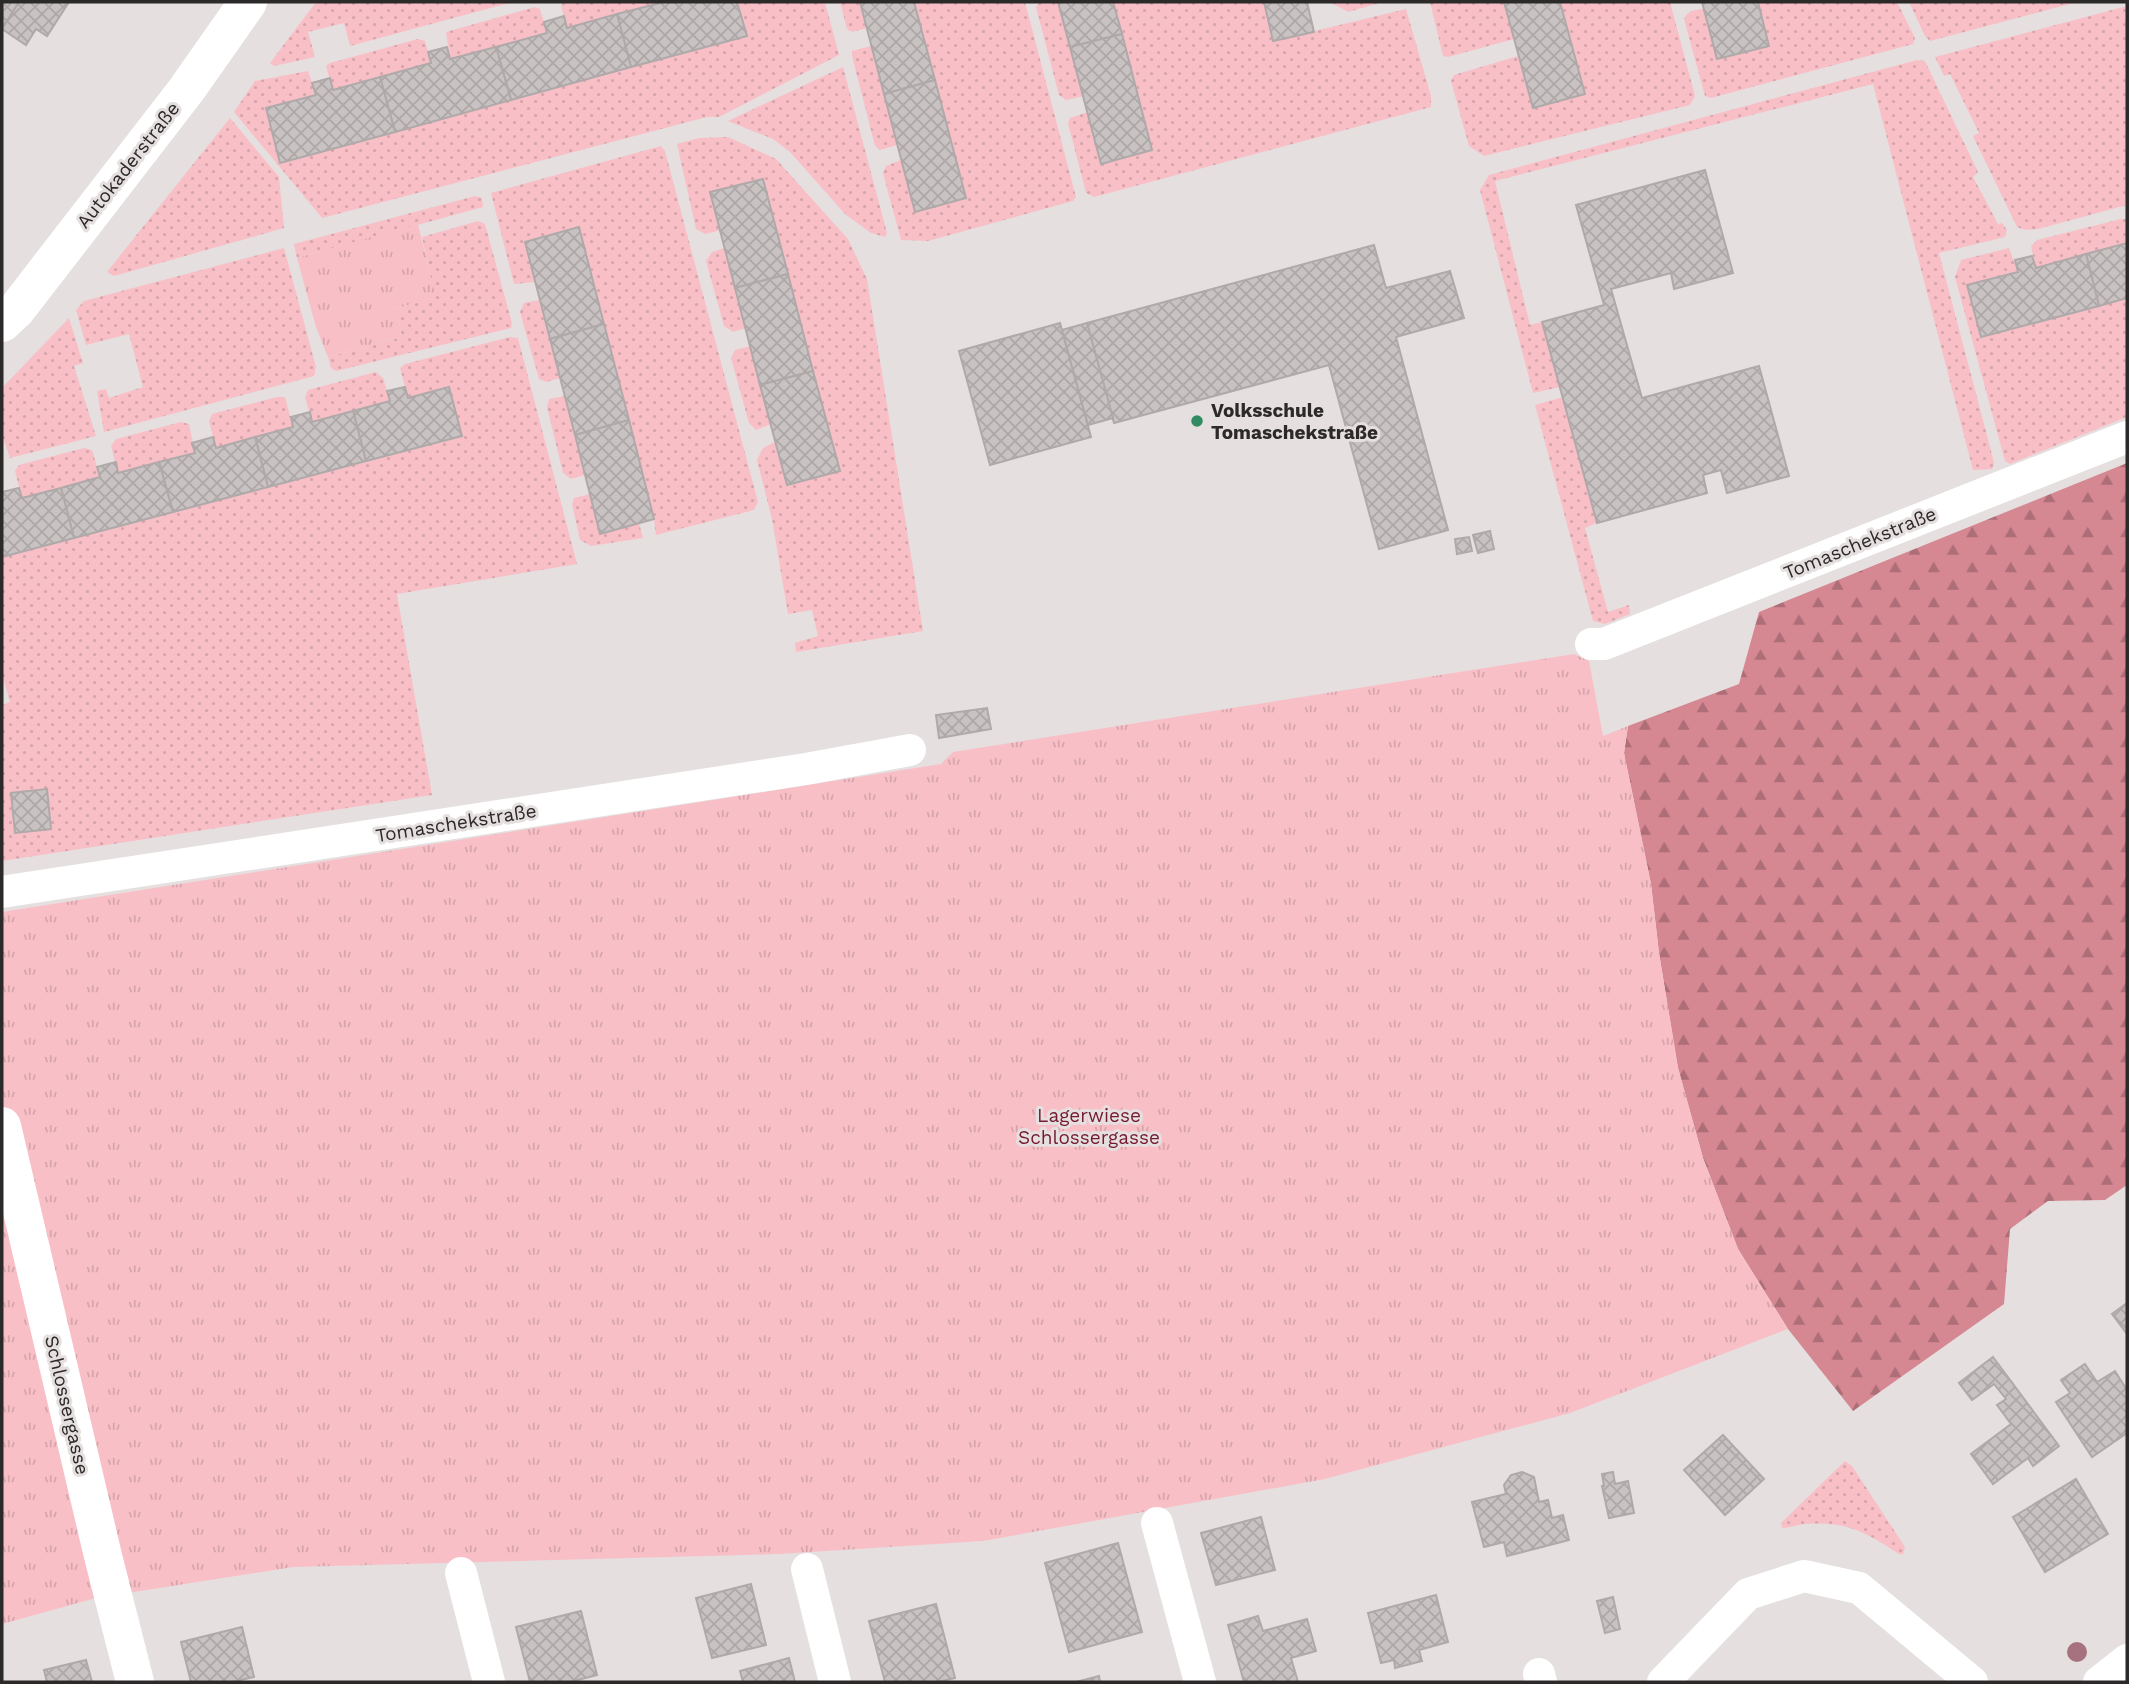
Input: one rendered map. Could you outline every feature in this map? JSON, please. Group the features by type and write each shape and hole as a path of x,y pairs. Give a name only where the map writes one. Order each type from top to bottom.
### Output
{"street":[{"name":"Autokaderstraße","path":"2,323 17,309 187,89 236,6"},
{"name":"Tomaschekstraße","path":"1591,644 1604,644 2127,437"},
{"name":"Tomaschekstraße","path":"2,892 806,769 910,750"},
{"name":"Schlossergasse","path":"2,1126 135,1682"},
{"path":"1157,1523 1200,1682"},
{"path":"807,1569 835,1682"},
{"path":"461,1573 489,1682"},
{"path":"1663,1682 1748,1594 1804,1576 1859,1588 1972,1682"},
{"path":"2099,1682 2127,1660"}],"green space":[{"path":"316,2 513,2 350,46 344,23 308,32 315,57 274,66 270,63"},
{"path":"562,2 664,2 567,28"},
{"path":"737,2 825,2 839,55 719,117 707,117 322,218 234,112 255,81 308,71 316,95 266,108 281,162 746,36"},
{"path":"840,2 860,2 867,28 852,32 847,29"},
{"path":"914,2 1025,2 1076,197 1073,201 928,241 901,240 883,173 886,166 901,160 915,212 966,198"},
{"path":"1040,2 1058,2 1084,96 1066,100 1059,95 1036,7"},
{"path":"1113,2 1264,2 1273,41 1406,9 1431,96 1431,107 1094,197 1086,193 1068,123 1070,118 1088,112 1152,150"},
{"path":"1330,2 1383,2 1348,12"},
{"path":"1430,2 1504,2 1514,39 1448,57 1443,56"},
{"path":"1560,2 1670,2 1695,96 1690,105 1484,156 1469,146 1451,81 1454,75 1518,56 1533,108 1585,94"},
{"path":"1758,2 1897,2 1915,38 1913,44 1711,98 1705,96 1684,19 1692,11 1704,9 1717,59 1769,46"},
{"path":"1909,2 1953,4 2078,2 1930,41"},
{"path":"2127,6 2127,205 2038,229 2025,230 2017,227 1973,136 1979,133 1950,74 1944,76 1935,57"},
{"path":"535,7 540,9 547,33 450,59 446,32"},
{"path":"418,39 425,41 431,63 333,90 326,66 330,63"},
{"path":"871,46 897,145 880,150 875,146 852,56 852,51"},
{"path":"1917,60 1925,61 1978,172 1973,177 1998,224 2002,223 2007,230 2005,237 1939,253 1994,463 1992,469 1973,470 1873,84 1495,181 1530,325 1542,322 1560,387 1533,393 1480,190 1489,175"},
{"path":"843,67 887,233 885,237 871,233 845,214 790,152 773,139 728,121"},
{"path":"230,118 279,177 284,228 114,276 107,272"},
{"path":"728,137 776,159 848,239 867,279 923,631 796,652 795,643 818,636 812,610 788,614 772,519 757,460 763,448 775,442 787,485 839,471 763,179 711,192 721,230 705,234 696,229 677,144 699,138"},
{"path":"661,146 665,151 758,502 754,510 656,535 579,228 525,242 535,282 514,284 491,193"},
{"path":"475,196 482,198 483,207 297,258 294,244"},
{"path":"2127,219 2127,243 2036,268 2031,246 2037,240"},
{"path":"478,221 485,224 512,323 511,328 336,371 331,368 328,357 402,337 396,308 435,298 422,237"},
{"path":"418,224 436,298 396,308 402,337 328,357 316,327 297,258"},
{"path":"284,248 316,367 314,376 104,432 97,391 106,389 109,398 143,387 129,334 86,345 76,310 84,301"},
{"path":"725,248 746,328 733,332 724,326 706,261 712,252"},
{"path":"2009,248 2018,272 1981,337 2127,298 2127,417 2010,464 2005,461 1955,277 1961,260"},
{"path":"539,300 560,378 546,382 539,379 520,312 524,303"},
{"path":"69,318 83,363 74,366 96,436 10,458 2,435 2,388"},
{"path":"510,337 518,338 577,564 397,594 432,795 2,861 2,705 10,702 2,674 2,557 461,437 449,387 408,398 400,368 405,364"},
{"path":"751,346 771,424 756,430 749,423 731,358 735,350"},
{"path":"376,372 383,378 390,401 312,422 305,397 308,390"},
{"path":"565,396 585,475 571,479 563,473 547,407 549,399"},
{"path":"285,397 293,427 216,448 209,421 212,414"},
{"path":"1563,397 1597,523 1585,528 1608,612 1629,605 1630,614 1605,624 1593,621 1535,405"},
{"path":"181,422 189,424 195,453 118,473 111,446 116,439"},
{"path":"84,448 92,450 100,477 22,498 15,471 19,465"},
{"path":"2127,463 2127,1185 2105,1200 2048,1201 2010,1229 2004,1304 1853,1411 1788,1329 1738,1249 1703,1158 1678,1068 1659,953 1651,884 1624,753 1628,726 1739,684 1759,612"},
{"path":"590,494 600,533 639,523 643,538 591,546 580,540 572,504 574,498"},
{"name":"Lagerwiese Schlossergasse","path":"1574,654 1589,661 1603,736 1628,726 1624,753 1651,884 1659,953 1678,1068 1703,1158 1738,1249 1788,1329 1570,1413 1325,1479 983,1541 779,1554 293,1567 96,1598 2,1624 2,912 941,764 953,752"},
{"path":"1845,1461 1852,1466 1905,1547 1903,1554 1843,1526 1819,1523 1782,1528 1781,1523"}],"building":[{"path":"2,2 19,2 2,29 3,12"},
{"path":"19,2 69,2 47,36 36,29 26,45 2,29"},
{"path":"664,2 737,2 747,36 631,67 617,14"},
{"path":"860,2 914,2 935,80 884,94"},
{"path":"1058,2 1113,2 1122,34 1070,47"},
{"path":"1264,2 1307,2 1314,32 1273,41"},
{"path":"1504,2 1560,2 1585,94 1533,108"},
{"path":"1702,2 1758,2 1769,46 1717,59"},
{"path":"617,14 631,67 511,100 496,47 547,33 544,22 564,16 567,28"},
{"path":"1122,34 1152,150 1101,164 1070,47"},
{"path":"447,47 450,59 496,47 511,100 395,132 380,77 431,63 428,52"},
{"path":"380,77 395,132 280,163 266,108 316,95 312,83 330,78 333,90"},
{"path":"935,80 966,198 915,212 884,94"},
{"path":"1705,170 1733,273 1674,289 1671,273 1611,289 1642,398 1759,366 1789,476 1727,493 1721,470 1703,475 1707,493 1597,523 1542,322 1604,305 1576,205"},
{"path":"763,179 788,274 735,288 710,192"},
{"path":"579,227 604,324 550,339 525,242"},
{"path":"2127,243 2127,298 2099,306 2086,254"},
{"path":"1374,245 1386,288 1450,271 1464,318 1396,337 1448,530 1379,549 1329,365 1114,423 1087,323"},
{"path":"2086,254 2099,306 1981,337 1967,285 2018,272 2015,260 2032,256 2036,268"},
{"path":"788,274 813,371 760,385 735,288"},
{"path":"1060,323 1091,437 990,465 959,351"},
{"path":"1087,323 1113,418 1088,425 1062,330"},
{"path":"604,324 629,420 575,435 550,339"},
{"path":"813,371 840,471 787,485 760,385"},
{"path":"405,387 408,398 449,387 462,436 366,461 353,411 390,401 387,391"},
{"path":"353,411 366,461 268,487 255,437 293,427 291,417 310,412 312,422"},
{"path":"629,420 654,519 600,534 575,435"},
{"path":"213,437 216,448 255,437 268,487 173,512 159,462 195,453 192,443"},
{"path":"116,462 118,473 159,462 173,512 74,538 61,488 100,477 97,467"},
{"path":"19,488 22,498 61,488 74,538 2,557 2,492"},
{"path":"1490,531 1494,549 1478,553 1473,535"},
{"path":"1469,537 1472,551 1457,554 1455,539"},
{"path":"987,708 991,729 939,738 936,715"},
{"path":"47,789 51,829 15,833 11,793"},
{"path":"2127,1303 2127,1334 2112,1314"},
{"path":"1993,1357 2059,1446 2033,1466 2028,1458 1993,1484 1971,1454 2011,1424 1997,1405 2006,1399 1994,1384 1972,1400 1959,1383"},
{"path":"2085,1364 2097,1382 2115,1371 2127,1390 2127,1433 2092,1457 2056,1402 2070,1393 2061,1380"},
{"path":"1723,1435 1764,1479 1725,1515 1684,1470"},
{"path":"1522,1472 1534,1477 1539,1502 1548,1500 1552,1518 1563,1515 1569,1540 1507,1556 1504,1542 1484,1547 1472,1502 1506,1494 1504,1485 1511,1475"},
{"path":"1613,1472 1615,1484 1628,1481 1634,1513 1609,1518 1602,1474"},
{"path":"2076,1479 2108,1534 2045,1572 2013,1517"},
{"path":"1261,1517 1275,1570 1216,1585 1201,1533"},
{"path":"1118,1543 1142,1632 1069,1652 1045,1563"},
{"path":"751,1584 766,1645 712,1658 696,1598"},
{"path":"1436,1595 1448,1642 1419,1650 1422,1661 1395,1668 1394,1660 1381,1663 1368,1613"},
{"path":"1613,1597 1620,1629 1605,1633 1597,1601"},
{"path":"936,1604 955,1678 938,1682 885,1682 869,1621"},
{"path":"581,1611 597,1675 570,1682 530,1682 516,1627"},
{"path":"1258,1616 1263,1631 1307,1619 1316,1651 1291,1658 1298,1682 1244,1682 1228,1625"},
{"path":"242,1627 254,1677 232,1682 191,1682 181,1642"},
{"path":"789,1658 795,1682 743,1682 740,1671"},
{"path":"86,1660 92,1682 47,1682 44,1670"},
{"path":"1099,1676 1100,1682 1076,1682"}],"place":[{"name":"Volksschule Tomaschekstraße","path":"1197,421"}]}
